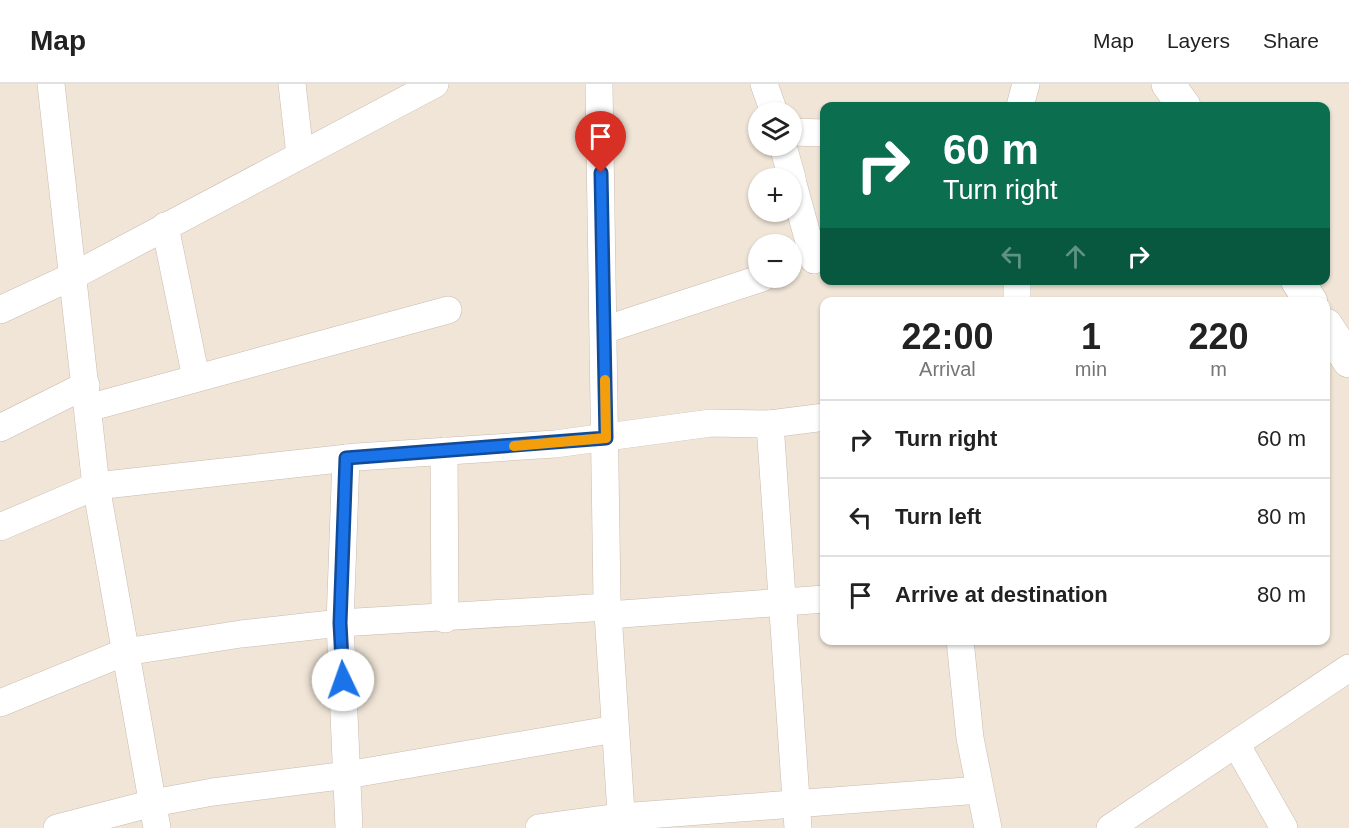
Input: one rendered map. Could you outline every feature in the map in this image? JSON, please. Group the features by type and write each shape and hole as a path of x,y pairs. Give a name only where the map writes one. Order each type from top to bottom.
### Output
{"street":[{"path":"51,84 96,486 155,816"},
{"path":"292,84 300,155"},
{"path":"0,310 73,276 435,84"},
{"path":"599,84 608,611 621,823"},
{"path":"764,84 770,102"},
{"path":"1021,102 1026,84"},
{"path":"1168,84 1181,102"},
{"path":"802,132 820,133"},
{"path":"801,222 810,261"},
{"path":"165,226 196,378"},
{"path":"604,330 748,283"},
{"path":"0,428 87,396 196,378 448,310"},
{"path":"0,527 96,486 346,458 606,438 711,423 770,424 820,418"},
{"path":"770,424 797,816"},
{"path":"444,451 445,619"},
{"path":"346,458 340,623 349,828"},
{"path":"0,704 125,652 241,634 340,623 820,599"},
{"path":"961,645 970,738 988,828"},
{"path":"1116,827 1349,668"},
{"path":"57,828 155,816 347,774 615,729"},
{"path":"1236,744 1284,828"},
{"path":"539,828 797,816 980,790"}],"shaded area":[{"path":"0,84 1349,84 1349,828 0,828"}],"slow traffic":[{"path":"514,446 606,438 605,380"}],"route":[{"path":"343,680 340,623 346,458 555,444 606,438 601,173"}]}
